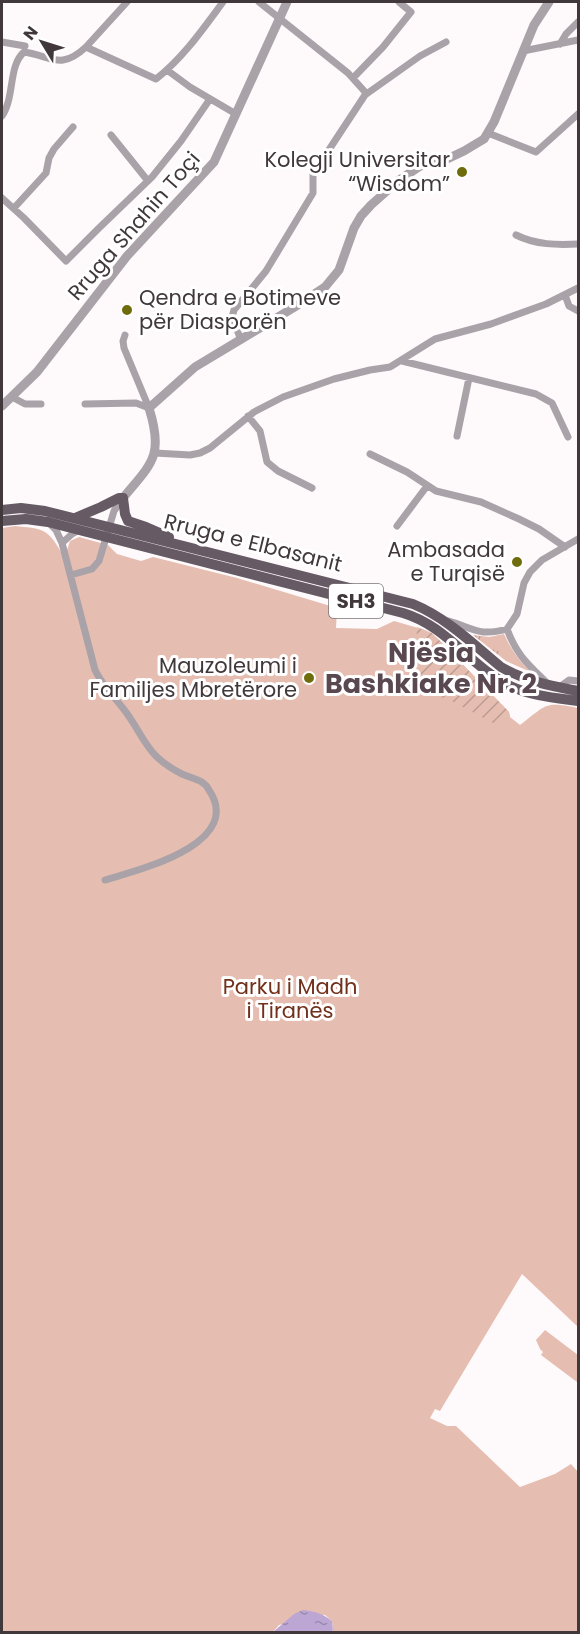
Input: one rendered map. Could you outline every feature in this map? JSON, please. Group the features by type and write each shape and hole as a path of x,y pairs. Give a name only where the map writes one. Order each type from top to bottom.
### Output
{"main road":[{"path":"74,518 123,498 128,521 183,545"},
{"name":"Rruga e Elbasanit","path":"2,510 30,508 74,518 101,531 415,616 438,630 492,675 510,685 524,691 579,701"},
{"name":"Rruga e Elbasanit","path":"2,520 26,519 79,530 101,531"},
{"name":"Rruga e Elbasanit","path":"116,535 183,545 398,599 427,609 501,667 519,676 554,687 579,691"}],"street":[{"path":"2,116 8,104 14,70 21,54 29,52 60,61 78,53 126,2"},
{"path":"86,47 157,79 199,35 224,2"},
{"path":"259,2 353,78 366,93"},
{"name":"Rruga Shahin Toçi","path":"2,406 37,372 128,256 214,162 287,2"},
{"path":"353,78 383,47 411,12 399,2"},
{"path":"148,408 195,368 325,287 339,270 359,219 386,191 420,166 440,162 481,141 494,122 534,25 549,2"},
{"path":"560,44 566,34 579,22"},
{"path":"523,51 579,40"},
{"path":"2,42 25,46"},
{"path":"241,340 232,316 234,310 266,271 313,193 313,174 366,93 420,56 446,42"},
{"path":"167,70 184,84 236,114"},
{"path":"2,198 66,261 148,181 181,141 210,99"},
{"path":"488,133 536,152 579,114"},
{"path":"14,208 46,173 54,149 73,127"},
{"path":"111,135 148,181"},
{"path":"516,235 537,243 579,244"},
{"path":"155,453 190,455 200,453 210,448 248,416 275,400 353,374 390,367 435,339 491,324 546,304 579,288"},
{"path":"565,294 569,306 579,311"},
{"path":"71,576 92,569 99,561 114,511 149,467 155,453 154,432 148,408 124,348 125,335"},
{"path":"402,361 536,394 552,403 556,408 568,437"},
{"path":"457,436 469,378"},
{"path":"12,397 25,404 41,404"},
{"path":"85,404 136,403 148,408"},
{"path":"248,416 260,431 265,455 272,466 312,488"},
{"path":"370,454 407,472 436,491 481,502 539,529 565,547"},
{"path":"397,526 427,486"},
{"path":"48,522 56,530 62,543 95,670 101,682 131,719 155,756 166,766 203,783 209,790 216,808 216,818 212,826 192,847 171,859 105,880"},
{"path":"62,543 79,530"},
{"path":"443,620 484,633 507,629 517,614 524,583 530,572 542,560 578,540"},
{"path":"507,629 520,656 554,687 569,680 579,681"}],"green space":[{"name":"Parku i Madh i Tiranës","path":"15,526 42,531 52,538 61,552 67,550 70,541 79,537 108,545 117,554 141,561 153,557 237,578 337,608 336,628 377,629 394,621 425,630 439,640 520,725 546,706 578,708 578,1327 522,1274 440,1411 435,1409 430,1418 447,1426 456,1426 520,1487 555,1474 571,1464 578,1472 578,1632 331,1632 333,1630 332,1621 325,1615 279,1625 273,1632 2,1632 2,528"},
{"path":"417,627 432,633 509,712 510,717 505,721 493,723 450,700 434,695 433,691 414,690"},
{"path":"504,634 516,655 533,673 506,661 473,635 489,637"},
{"path":"545,1330 578,1355 577,1382 541,1355 543,1352 536,1340"}],"water":[{"path":"303,1610 319,1613 332,1621 333,1630 331,1632 273,1632 294,1614"}],"place":[{"name":"Kolegji Universitar “Wisdom”","path":"462,172"},
{"name":"Qendra e Botimeve për Diasporën","path":"127,310"},
{"name":"Ambasada e Turqisë","path":"517,562"},
{"name":"Mauzoleumi i Familjes Mbretërore","path":"309,678"}],"district":[{"name":"Njësia Bashkiake Nr. 2","path":"431,668"}]}
